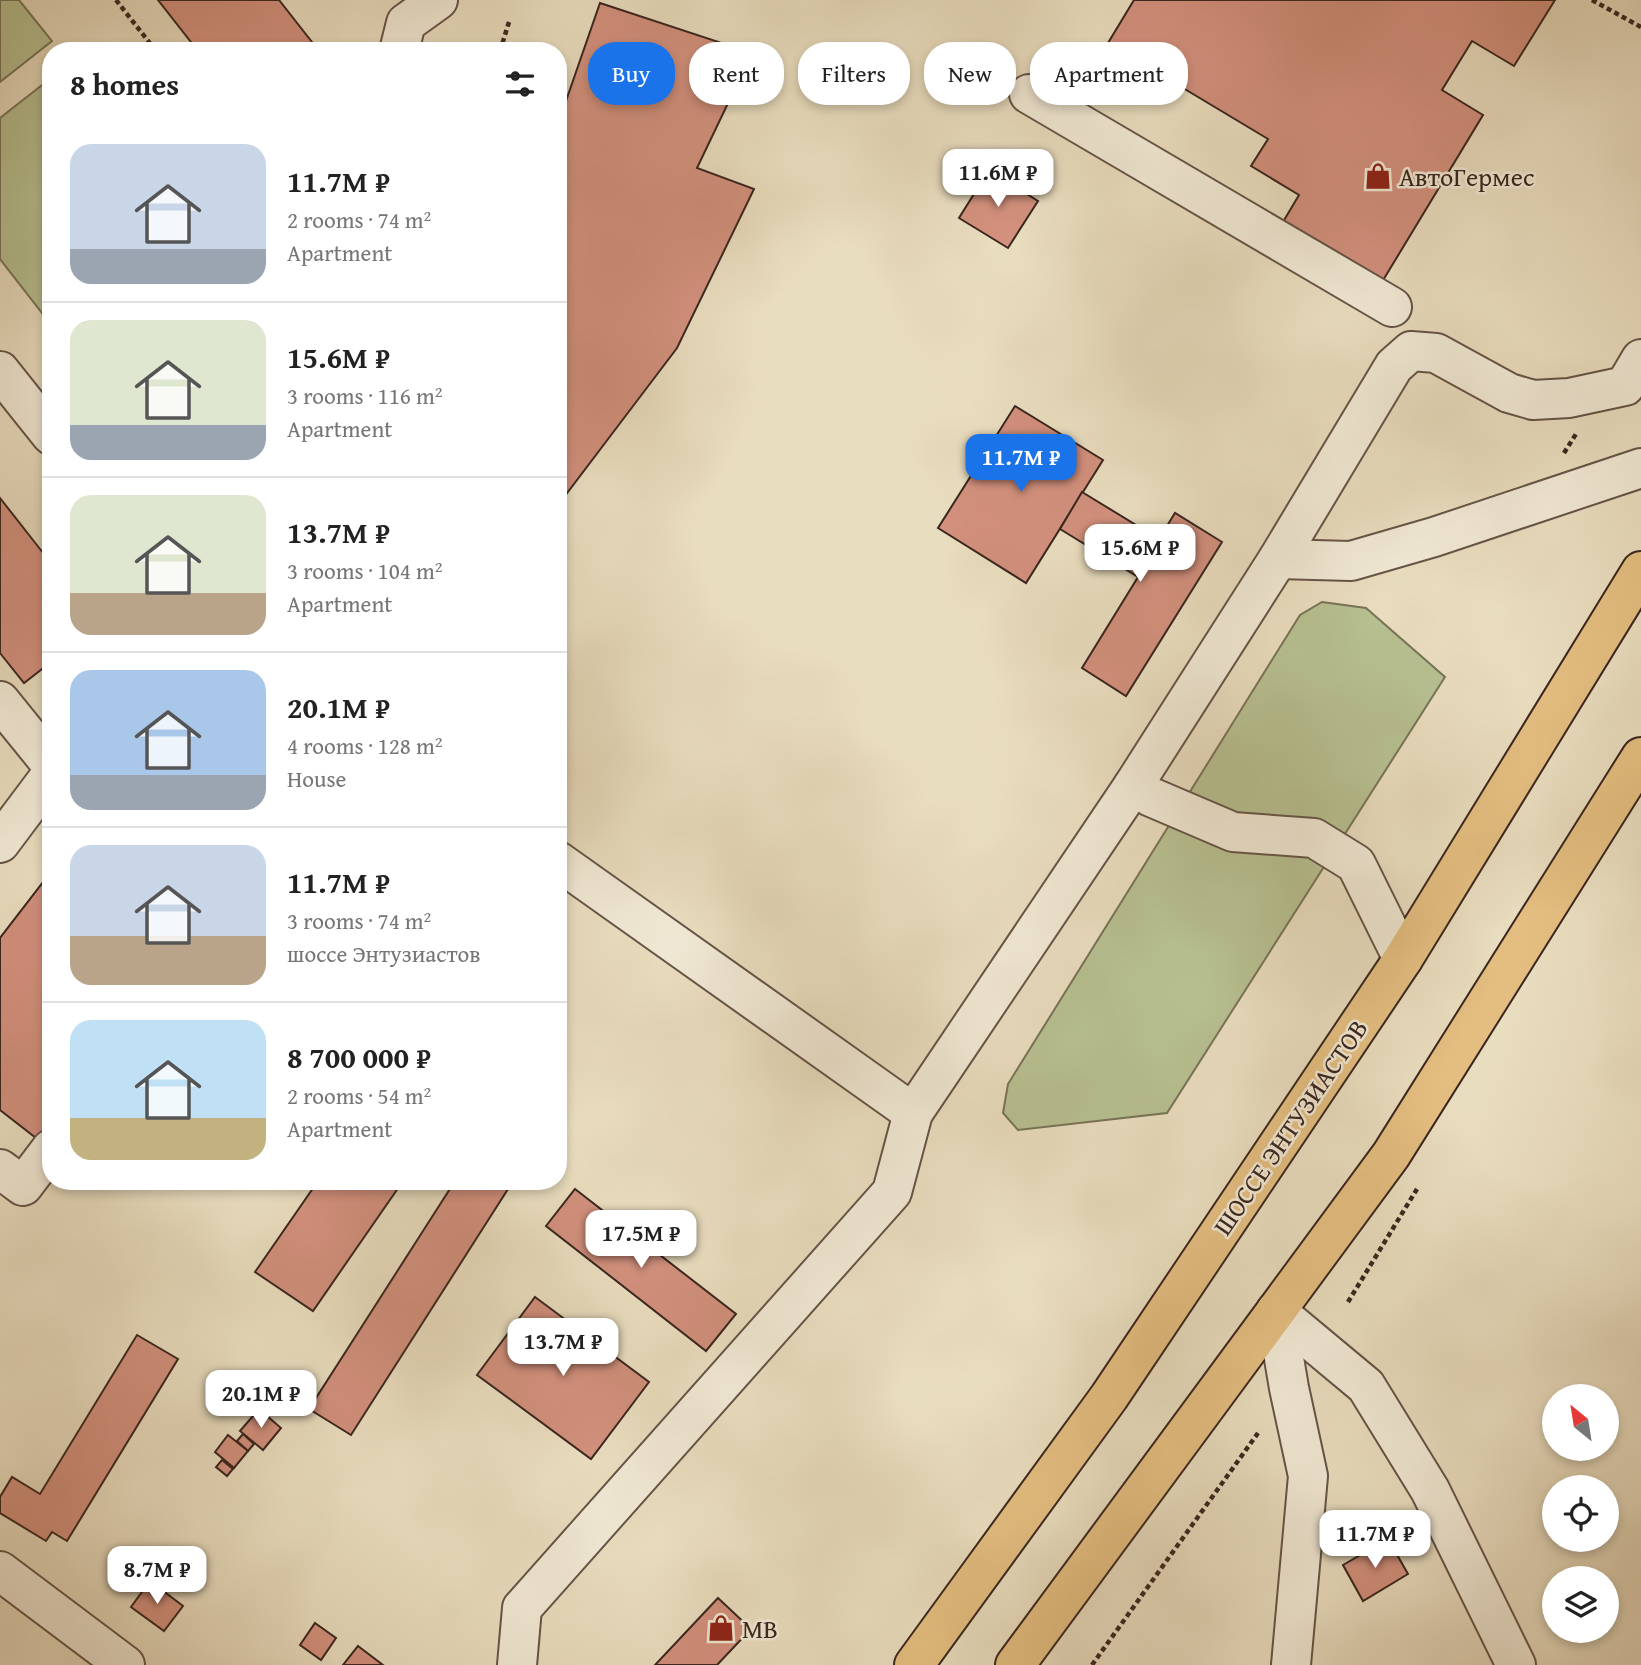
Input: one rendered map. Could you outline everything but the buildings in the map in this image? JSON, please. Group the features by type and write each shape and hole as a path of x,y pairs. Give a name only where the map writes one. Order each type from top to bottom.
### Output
{"highway":[{"name":"ШОССЕ ЭНТУЗИАСТОВ","path":"914,1665 1109,1397 1403,959 1641,571"},
{"path":"1015,1665 1391,1155 1641,757"}],"street":[{"path":"397,25 438,0"},
{"path":"1029,94 1392,307"},
{"path":"517,1665 522,1608 892,1192 913,1113 1133,786 1278,559 1394,366 1410,351 1436,353 1509,393 1533,400 1569,398 1625,386 1641,359"},
{"path":"0,371 42,424"},
{"path":"1278,559 1351,561 1434,537 1641,468"},
{"path":"0,701 42,753"},
{"path":"1133,786 1151,797 1233,832 1314,838 1356,864 1403,959"},
{"path":"0,843 42,787"},
{"path":"567,867 913,1113"},
{"path":"0,1169 23,1186 42,1161"},
{"path":"1276,1311 1308,1476 1291,1665"},
{"path":"1276,1311 1366,1386 1430,1490 1516,1665"},
{"path":"0,1571 125,1665"}],"path":[{"path":"116,0 149,42"},
{"path":"1592,0 1641,27"},
{"path":"503,42 509,22"},
{"path":"1092,1665 1258,1433"}],"green space":[{"path":"0,0 19,0 52,41 42,42 42,49 0,82"},
{"path":"42,85 42,313 0,259 0,118"},
{"path":"1322,602 1366,608 1445,677 1167,1113 1018,1130 1003,1113 1008,1084 1300,615"}],"place":[{"name":"АвтоГермес","path":"1378,176"},
{"name":"MB","path":"721,1628"}]}
